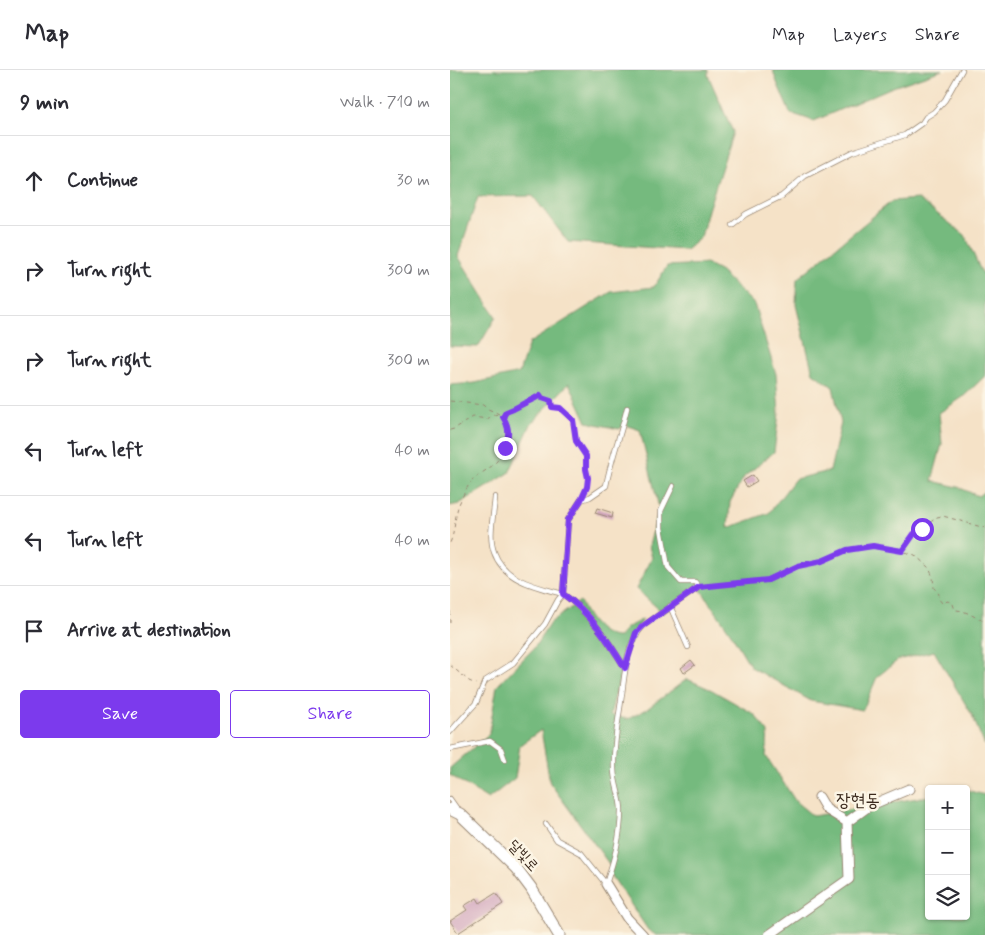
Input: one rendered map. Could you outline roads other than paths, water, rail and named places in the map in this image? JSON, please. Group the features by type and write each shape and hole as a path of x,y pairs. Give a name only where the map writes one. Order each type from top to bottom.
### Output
{"main road":[{"name":"달빛로","path":"455,812 516,868 531,888 559,935"}],"street":[{"path":"847,822 869,806 909,789"},
{"path":"819,797 826,809 847,822"},
{"path":"769,935 849,879 847,822"},
{"path":"606,884 627,918 643,935"}],"lane":[{"path":"732,225 746,214 782,196 805,176 852,152 904,135 912,130 922,123 945,100 962,70"},
{"path":"450,732 476,703 485,681 513,663 545,624 563,594 568,520 581,500 590,497 606,486 610,460 621,433 627,408"},
{"path":"606,884 618,846 620,828 621,807 614,770 617,728 625,668 636,633 670,606 699,587 695,582 681,582 668,567 661,528 661,510 673,486"},
{"path":"495,497 492,537 493,551 500,564 519,580 535,587 563,594 576,603 604,634 625,668"},
{"path":"670,606 688,647"},
{"path":"450,749 490,741 501,749 505,760"},
{"path":"450,799 455,812"},
{"path":"546,824 557,840 581,853 606,884"}],"district":[{"name":"장현동","path":"858,801"}]}
